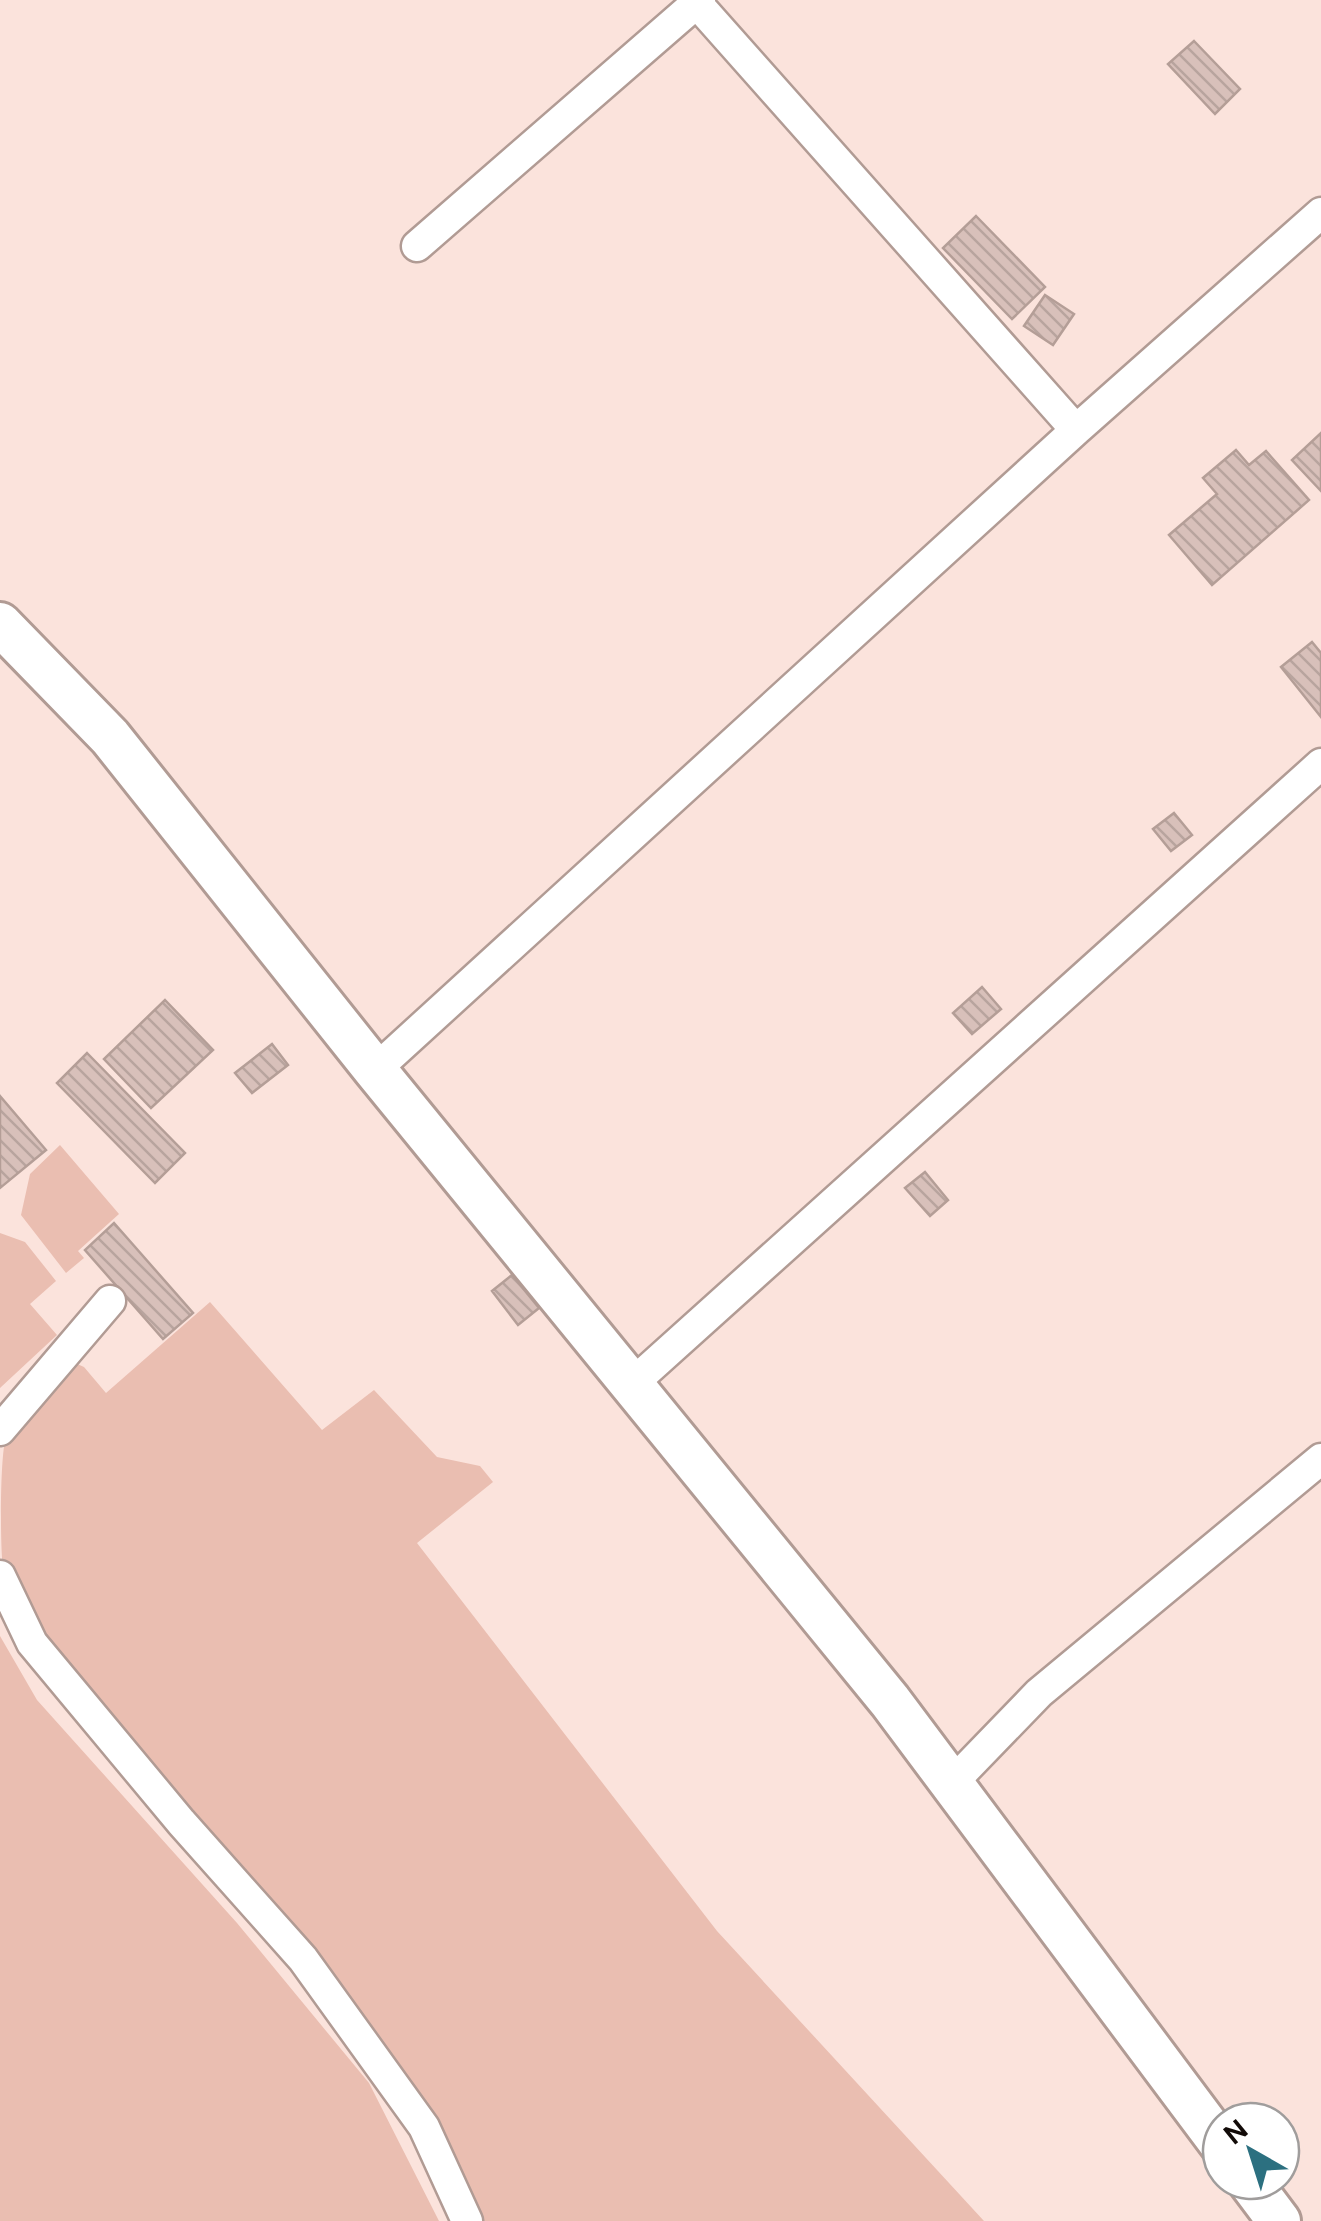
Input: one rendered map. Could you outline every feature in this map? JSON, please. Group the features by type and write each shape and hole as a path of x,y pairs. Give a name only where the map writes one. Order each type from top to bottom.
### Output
{"street":[{"path":"417,246 697,1 1076,430"},
{"path":"376,1070 1076,430 1321,214"},
{"path":"0,624 110,738 890,1701 1201,2117"},
{"path":"633,1383 1321,764"},
{"path":"0,1430 110,1301"},
{"path":"952,1784 1038,1693 1321,1459"},
{"path":"0,1576 32,1643 181,1822 303,1959 424,2127 468,2221"}],"shaded area":[{"path":"60,1145 119,1214 78,1251 84,1258 66,1273 21,1215 30,1174"},
{"path":"0,1233 25,1242 56,1281 30,1304 57,1335 0,1388"},
{"path":"210,1302 322,1430 374,1390 437,1457 480,1466 493,1482 417,1543 717,1931 984,2221 474,2221 429,2120 41,1640 3,1569 5,1441 75,1363 84,1367 106,1393"},
{"path":"0,1636 37,1700 237,1923 369,2083 439,2221 0,2221"}],"building":[{"path":"1194,41 1240,89 1215,114 1168,64"},
{"path":"976,216 1045,287 1012,319 943,248"},
{"path":"1045,295 1074,314 1053,345 1024,326"},
{"path":"1321,433 1321,491 1292,460"},
{"path":"1236,450 1249,465 1266,451 1309,500 1212,585 1169,535 1217,494 1203,478"},
{"path":"1312,642 1321,653 1321,717 1281,667"},
{"path":"1174,813 1192,835 1171,851 1153,829"},
{"path":"982,987 1001,1009 972,1034 953,1013"},
{"path":"165,1000 213,1050 151,1108 104,1059"},
{"path":"272,1044 288,1065 252,1093 235,1073"},
{"path":"87,1053 185,1153 155,1183 57,1083"},
{"path":"0,1096 46,1150 0,1188"},
{"path":"925,1172 948,1200 930,1216 905,1188"},
{"path":"114,1223 193,1313 163,1339 85,1250"},
{"path":"512,1275 539,1308 518,1325 492,1291"}]}
